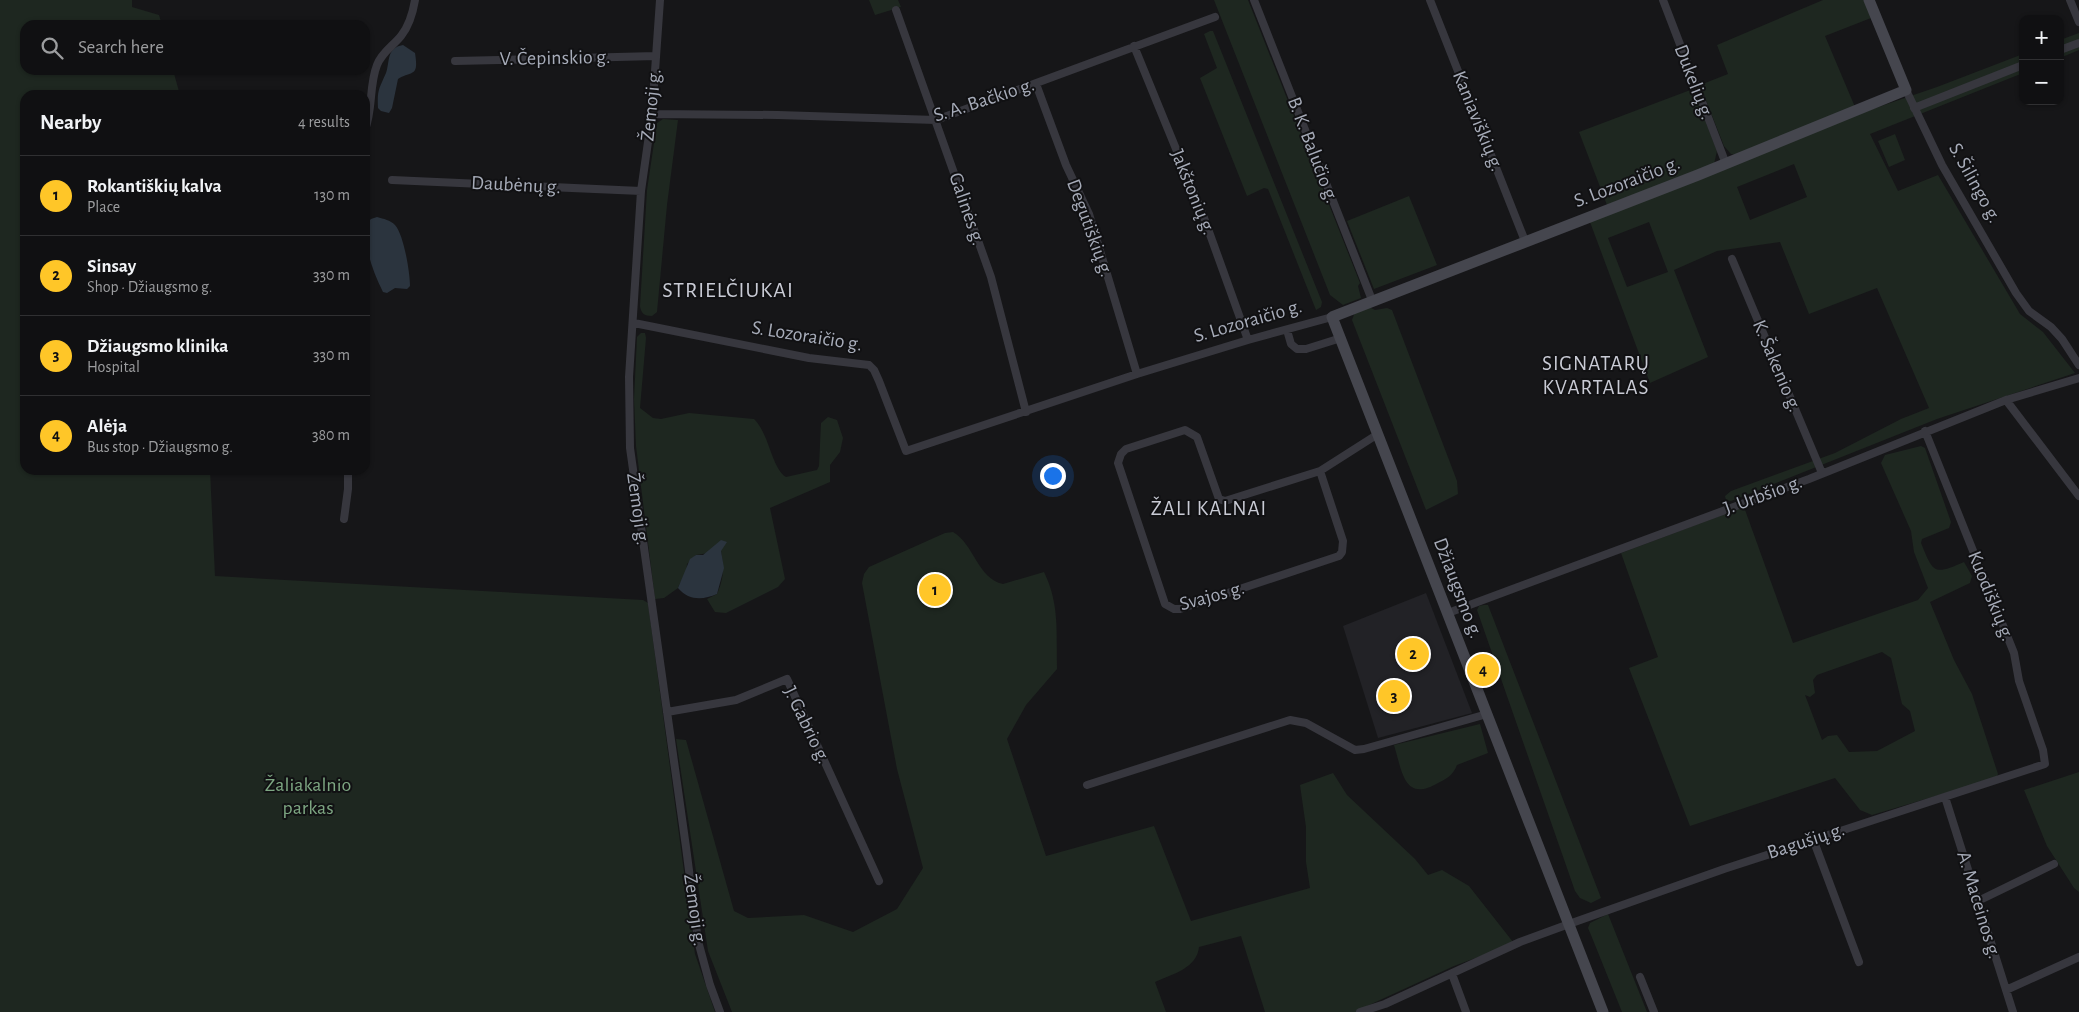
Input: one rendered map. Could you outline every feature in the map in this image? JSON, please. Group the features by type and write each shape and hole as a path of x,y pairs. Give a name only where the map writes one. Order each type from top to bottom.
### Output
{"street":[{"path":"370,109 376,67 382,54 402,36 409,22 415,0"},
{"name":"Žemoji g.","path":"660,0 652,114 641,191 629,377 630,448 698,941 710,985 720,1012"},
{"name":"Kaniaviškių g.","path":"1430,0 1525,241"},
{"name":"Dukelių g.","path":"1663,0 1726,164"},
{"name":"S. Šilingo g.","path":"1869,0 1906,90 1942,165 2016,293 2029,311 2051,327 2062,339 2079,365"},
{"path":"2070,0 2079,22"},
{"name":"B. K. Balučio g.","path":"1257,1 1372,300"},
{"name":"Galinės g.","path":"896,10 991,277 1026,412"},
{"name":"S. A. Bačkio g.","path":"652,114 778,115 936,120 1216,17"},
{"path":"2064,49 2079,43"},
{"name":"Jakštonių g.","path":"1134,46 1203,215 1248,340"},
{"name":"V. Čepinskio g.","path":"455,60 656,56"},
{"path":"1914,108 2019,67"},
{"name":"Degutiškių g.","path":"1036,84 1066,165 1090,214 1137,374"},
{"name":"S. Lozoraičio g.","path":"634,322 809,358 869,365 874,370 879,381 906,451 1137,374 1332,317 1726,164 1906,90"},
{"name":"Daubėnų g.","path":"392,180 641,191"},
{"name":"K. Šakenio g.","path":"1732,259 1822,473"},
{"name":"Džiaugsmo g.","path":"1332,317 1603,1012"},
{"path":"1287,330 1291,344 1297,349 1306,349 1340,338"},
{"name":"J. Urbšio g.","path":"1448,613 1822,473 2006,400 2079,378"},
{"path":"2006,400 2079,496"},
{"name":"Svajos g.","path":"1320,471 1343,541 1342,552 1339,556 1180,609 1174,609 1165,604 1118,462 1121,454 1126,449 1185,430 1190,431 1197,437 1219,499 1225,501 1320,471 1378,434"},
{"name":"Kuodiškių g.","path":"1925,431 2014,653 2019,681 2043,750 2045,764"},
{"path":"344,519 348,475"},
{"name":"J. Gabrio g.","path":"667,712 736,700 788,678 879,881"},
{"path":"1087,785 1290,720 1306,723 1355,750 1487,714"},
{"name":"Bagušių g.","path":"1360,1012 1385,1004 1520,942 1569,924 1724,869 2045,764"},
{"name":"A. Maceinos g.","path":"1946,797 2012,1012"},
{"path":"1814,839 1859,962"},
{"path":"1978,901 2054,864"},
{"path":"2006,990 2079,957"},
{"path":"1452,974 1466,1012"},
{"path":"1640,977 1654,1012"}],"shaded area":[{"path":"403,45 415,53 415,70 398,79 392,108 389,113 381,111 378,108 378,93 386,73 391,52"},
{"path":"377,217 387,220 393,223 398,230 406,254 409,272 410,286 407,289 395,288 387,293 383,292 370,259 371,219"},
{"path":"721,540 727,542 721,551 724,568 717,594 696,598 682,592 678,588 690,559 696,555 703,555"},
{"path":"1426,593 1472,713 1378,738 1343,626"}],"green space":[{"name":"Žaliakalnio parkas","path":"0,0 132,0 132,7 159,15 160,20 20,20 20,75 174,75 179,90 20,90 20,475 210,475 215,576 643,600 648,603 695,954 715,1012 0,1012"},
{"path":"869,0 898,0 901,7 875,15"},
{"path":"1214,0 1248,0 1360,283 1358,286 1361,298 1343,305 1330,295"},
{"path":"1823,0 1864,0 1871,18 1825,36 1855,107 1736,155 1731,154 1724,146 1700,85 1728,74 1717,45"},
{"path":"1213,31 1322,302 1321,307 1316,310 1268,189 1264,188 1247,196 1200,78 1217,68 1204,34"},
{"path":"2079,33 2079,50 2064,56 2064,39"},
{"path":"2019,56 2019,75 1870,134 1898,191 1938,175 2020,314 2043,332 2075,373 1937,419 1731,501 1726,500 1725,496 1731,491 1835,453 1901,419 1929,408 1877,288 1809,314 1780,242 1717,251 1674,270 1708,357 1650,383 1590,222 1858,114 1937,87","holes":["1794,164 1807,197 1750,220 1737,187","1649,222 1668,272 1627,287 1608,238"]},
{"path":"1693,89 1717,151 1714,164 1607,205 1579,132"},
{"path":"663,119 678,120 667,205 657,312 649,316 643,314 640,306 647,190 657,123"},
{"path":"1895,134 1905,160 1889,167 1878,141"},
{"path":"1409,196 1437,265 1374,289 1347,221"},
{"path":"1369,307 1375,310 1387,308 1392,310 1457,481 1458,494 1426,510 1352,320 1355,312"},
{"path":"641,333 645,333 646,338 640,408 653,418 661,419 689,413 754,419 764,433 777,466 786,477 817,470 819,466 821,423 828,417 837,420 843,438 840,452 830,465 830,482 770,508 785,579 778,587 726,613 715,612 707,599 717,594 721,583 723,568 721,551 696,555 687,564 678,588 664,598 655,599 636,446 634,399 637,337"},
{"path":"1921,446 1925,448 1951,522 1949,528 1922,539 1921,543 1928,560 1935,569 1946,569 1964,562 1972,576 1970,583 1930,602 1954,660 1972,694 1998,774 1996,778 1872,815 1860,810 1835,778 1690,826 1629,668 1658,657 1621,553 1744,507 1793,643 1918,600 1928,588 1914,552 1911,531 1881,463 1885,455","holes":["1882,652 1891,658 1902,704 1910,711 1915,731 1877,751 1849,752 1837,735 1828,736 1822,740 1805,695 1810,697 1815,693 1813,680 1817,675"]},
{"path":"953,532 966,544 982,569 995,581 1003,584 1044,572 1053,596 1056,619 1057,669 1026,705 1007,739 1046,856 1154,826 1191,921 1310,888 1306,862 1306,827 1300,785 1333,773 1347,795 1415,859 1428,875 1442,870 1469,886 1513,942 1454,966 1367,1006 1369,1012 1265,1012 1241,936 1199,947 1194,960 1189,965 1155,982 1166,1012 732,1012 708,951 676,739 686,740 734,911 748,918 804,915 853,932 897,909 923,868 897,769 862,583 864,574 869,567 945,533"},
{"path":"1488,605 1601,898 1591,903 1580,898 1575,891 1477,610 1479,606"},
{"path":"1480,724 1488,753 1457,765 1452,774 1447,778 1427,788 1418,789 1411,787 1402,774 1394,745"},
{"path":"2079,772 2079,892 2074,888 2047,846 2024,790"},
{"path":"1608,914 1647,1012 1622,1012 1588,928 1590,923"}],"place":[{"name":"Rokantiškių kalva","path":"935,590"},
{"name":"Sinsay","path":"1413,654"},
{"name":"Alėja","path":"1483,670"},
{"name":"Džiaugsmo klinika","path":"1394,696"}],"district":[{"name":"STRIELČIUKAI","path":"728,290"},
{"name":"SIGNATARŲ KVARTALAS","path":"1596,375"},
{"name":"ŽALI KALNAI","path":"1209,508"}]}
